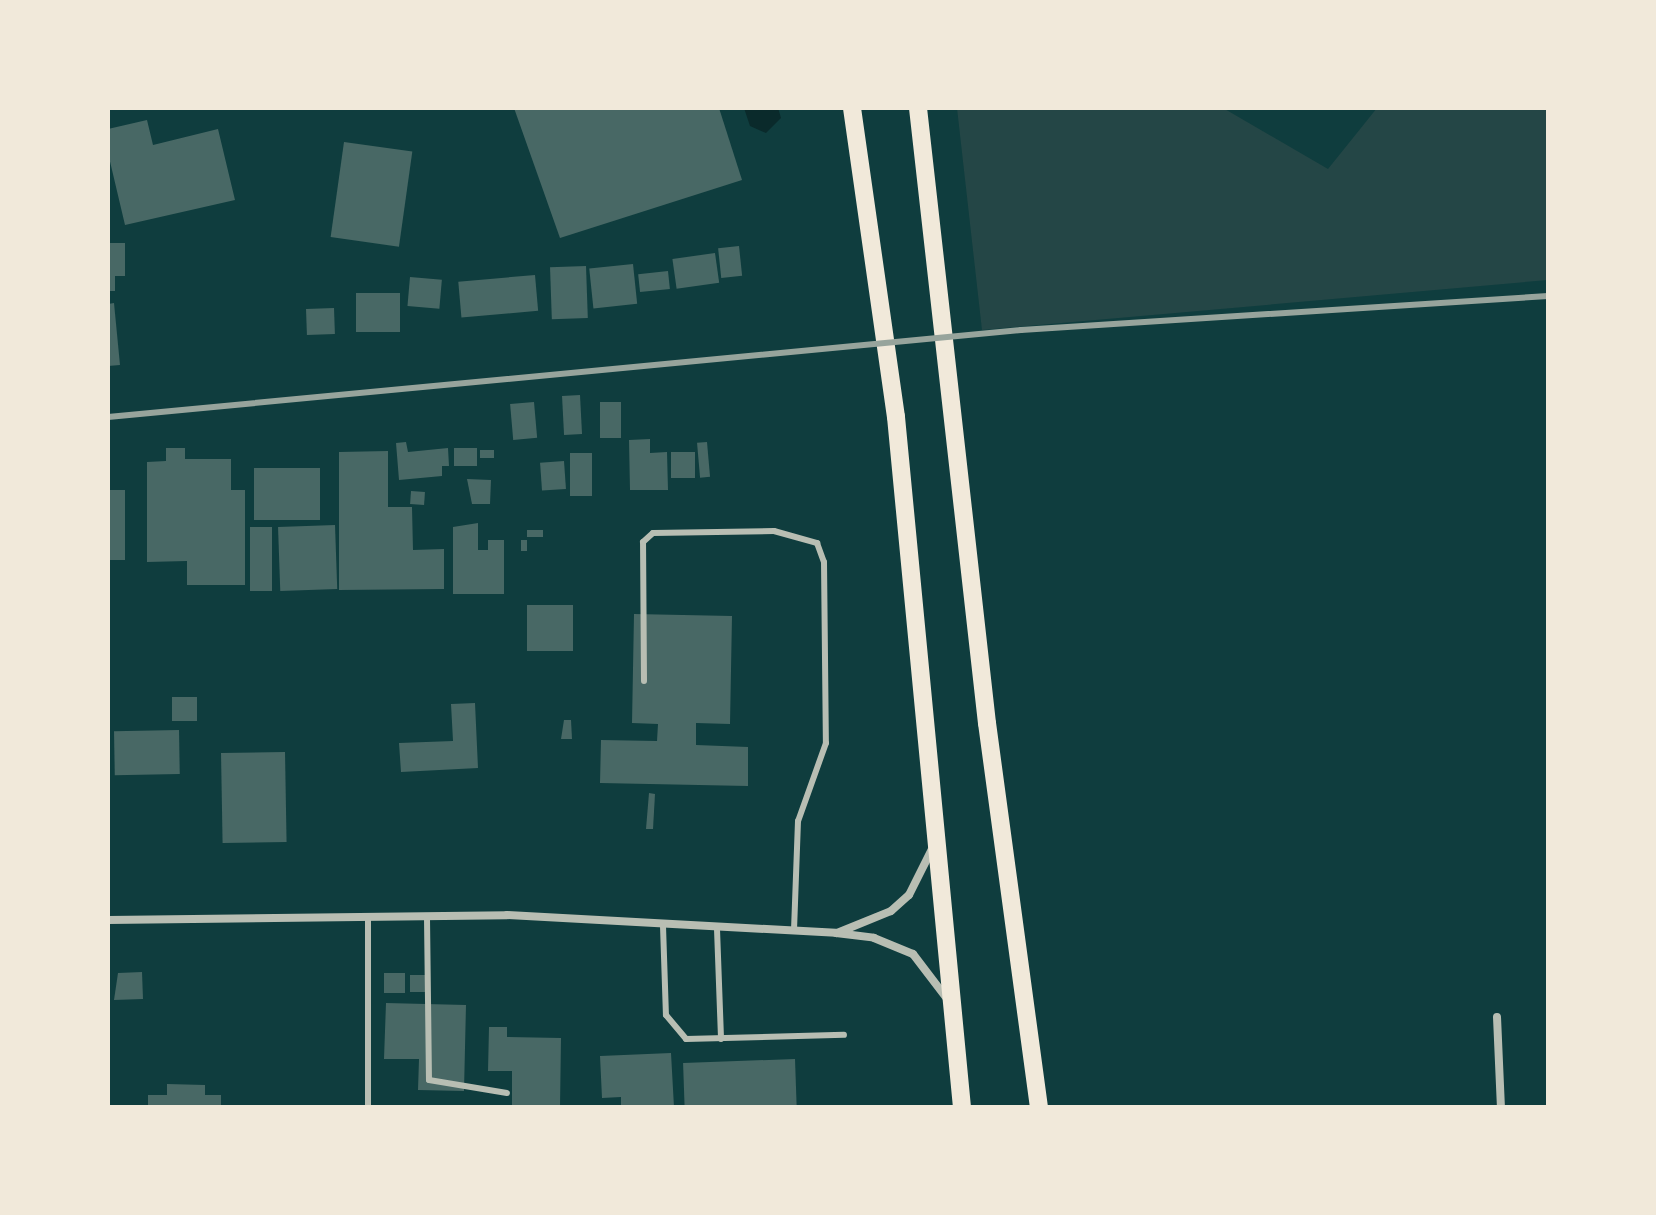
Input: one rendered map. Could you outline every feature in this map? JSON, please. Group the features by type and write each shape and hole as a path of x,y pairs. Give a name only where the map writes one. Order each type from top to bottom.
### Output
{"highway":[{"path":"852,108 896,417 962,1107"},
{"path":"918,108 987,723 1039,1107"}],"street":[{"path":"836,933 891,911 909,895 937,837"},
{"path":"108,920 368,920 507,915 717,929 836,933 874,938 913,954 954,1009"},
{"path":"1497,1017 1501,1107"}],"lane":[{"path":"644,681 643,542 653,533 774,531 817,543 824,562 826,743 798,821 794,931"},
{"path":"427,918 429,1080 507,1093"},
{"path":"368,920 368,1107"},
{"path":"663,926 666,1015 686,1039 844,1035"},
{"path":"717,929 721,1039"}],"shaded area":[{"path":"744,108 778,108 781,118 766,133 750,126"},
{"path":"957,108 1223,108 1328,169 1377,108 1548,108 1548,280 982,330"}],"building":[{"path":"514,108 719,108 742,180 560,238"},
{"path":"147,120 153,145 218,129 235,200 125,225 108,153 108,129"},
{"path":"344,142 412,152 399,247 331,237"},
{"path":"108,243 125,243 125,276 115,276 115,291 108,291"},
{"path":"739,246 742,276 721,278 718,248"},
{"path":"715,253 719,283 677,289 672,259"},
{"path":"633,264 637,304 593,308 589,269"},
{"path":"586,266 588,318 552,319 550,267"},
{"path":"668,271 670,289 640,292 638,274"},
{"path":"535,275 538,311 461,318 458,282"},
{"path":"410,277 442,280 439,309 407,306"},
{"path":"356,293 400,293 400,332 356,332"},
{"path":"114,303 120,365 108,366 108,304"},
{"path":"334,308 335,334 307,335 306,309"},
{"path":"580,395 582,434 564,435 562,396"},
{"path":"534,402 537,438 513,440 510,404"},
{"path":"600,402 621,402 621,438 600,438"},
{"path":"650,439 650,453 667,452 668,490 630,490 629,440"},
{"path":"406,442 408,452 448,448 449,466 442,466 442,476 399,480 396,443"},
{"path":"707,442 710,477 700,478 697,443"},
{"path":"166,448 185,448 185,459 231,459 231,490 245,490 245,585 187,585 187,561 147,562 147,462 166,461"},
{"path":"454,448 477,448 477,466 454,466"},
{"path":"480,450 494,450 494,458 480,458"},
{"path":"388,451 388,507 412,507 413,550 444,549 444,589 339,590 339,452"},
{"path":"671,452 695,452 695,478 671,478"},
{"path":"570,453 592,453 592,496 570,496"},
{"path":"564,461 566,489 542,491 540,463"},
{"path":"254,468 320,468 320,520 254,520"},
{"path":"467,479 491,480 490,504 472,504"},
{"path":"108,490 125,490 125,560 108,560"},
{"path":"411,491 425,492 424,505 410,504"},
{"path":"478,523 478,550 488,550 488,540 504,540 504,594 453,594 453,527"},
{"path":"335,525 337,589 280,591 278,527"},
{"path":"250,527 272,527 272,591 250,591"},
{"path":"527,530 543,530 543,537 527,537"},
{"path":"521,540 527,540 527,551 521,551"},
{"path":"527,605 573,605 573,651 527,651"},
{"path":"634,614 732,616 730,724 696,723 696,745 748,747 748,786 600,783 601,740 657,741 658,724 632,723"},
{"path":"172,697 197,697 197,721 172,721"},
{"path":"475,703 478,768 401,772 399,743 453,741 451,704"},
{"path":"564,720 571,720 572,739 561,739"},
{"path":"179,730 180,774 115,775 114,731"},
{"path":"285,752 287,842 223,843 221,753"},
{"path":"649,793 655,794 653,829 646,829"},
{"path":"142,972 143,999 114,1000 118,973"},
{"path":"384,973 405,973 405,993 384,993"},
{"path":"410,975 429,975 429,992 410,992"},
{"path":"386,1003 466,1005 464,1091 418,1090 419,1059 384,1059"},
{"path":"489,1027 507,1027 507,1037 561,1038 560,1107 512,1107 512,1071 488,1071"},
{"path":"671,1053 674,1107 621,1107 621,1097 602,1098 600,1056"},
{"path":"795,1059 797,1107 685,1107 683,1063"},
{"path":"167,1084 205,1085 205,1095 221,1095 221,1107 148,1107 148,1095 167,1095"}],"railway":[{"path":"108,417 1021,330 1548,296"}]}
